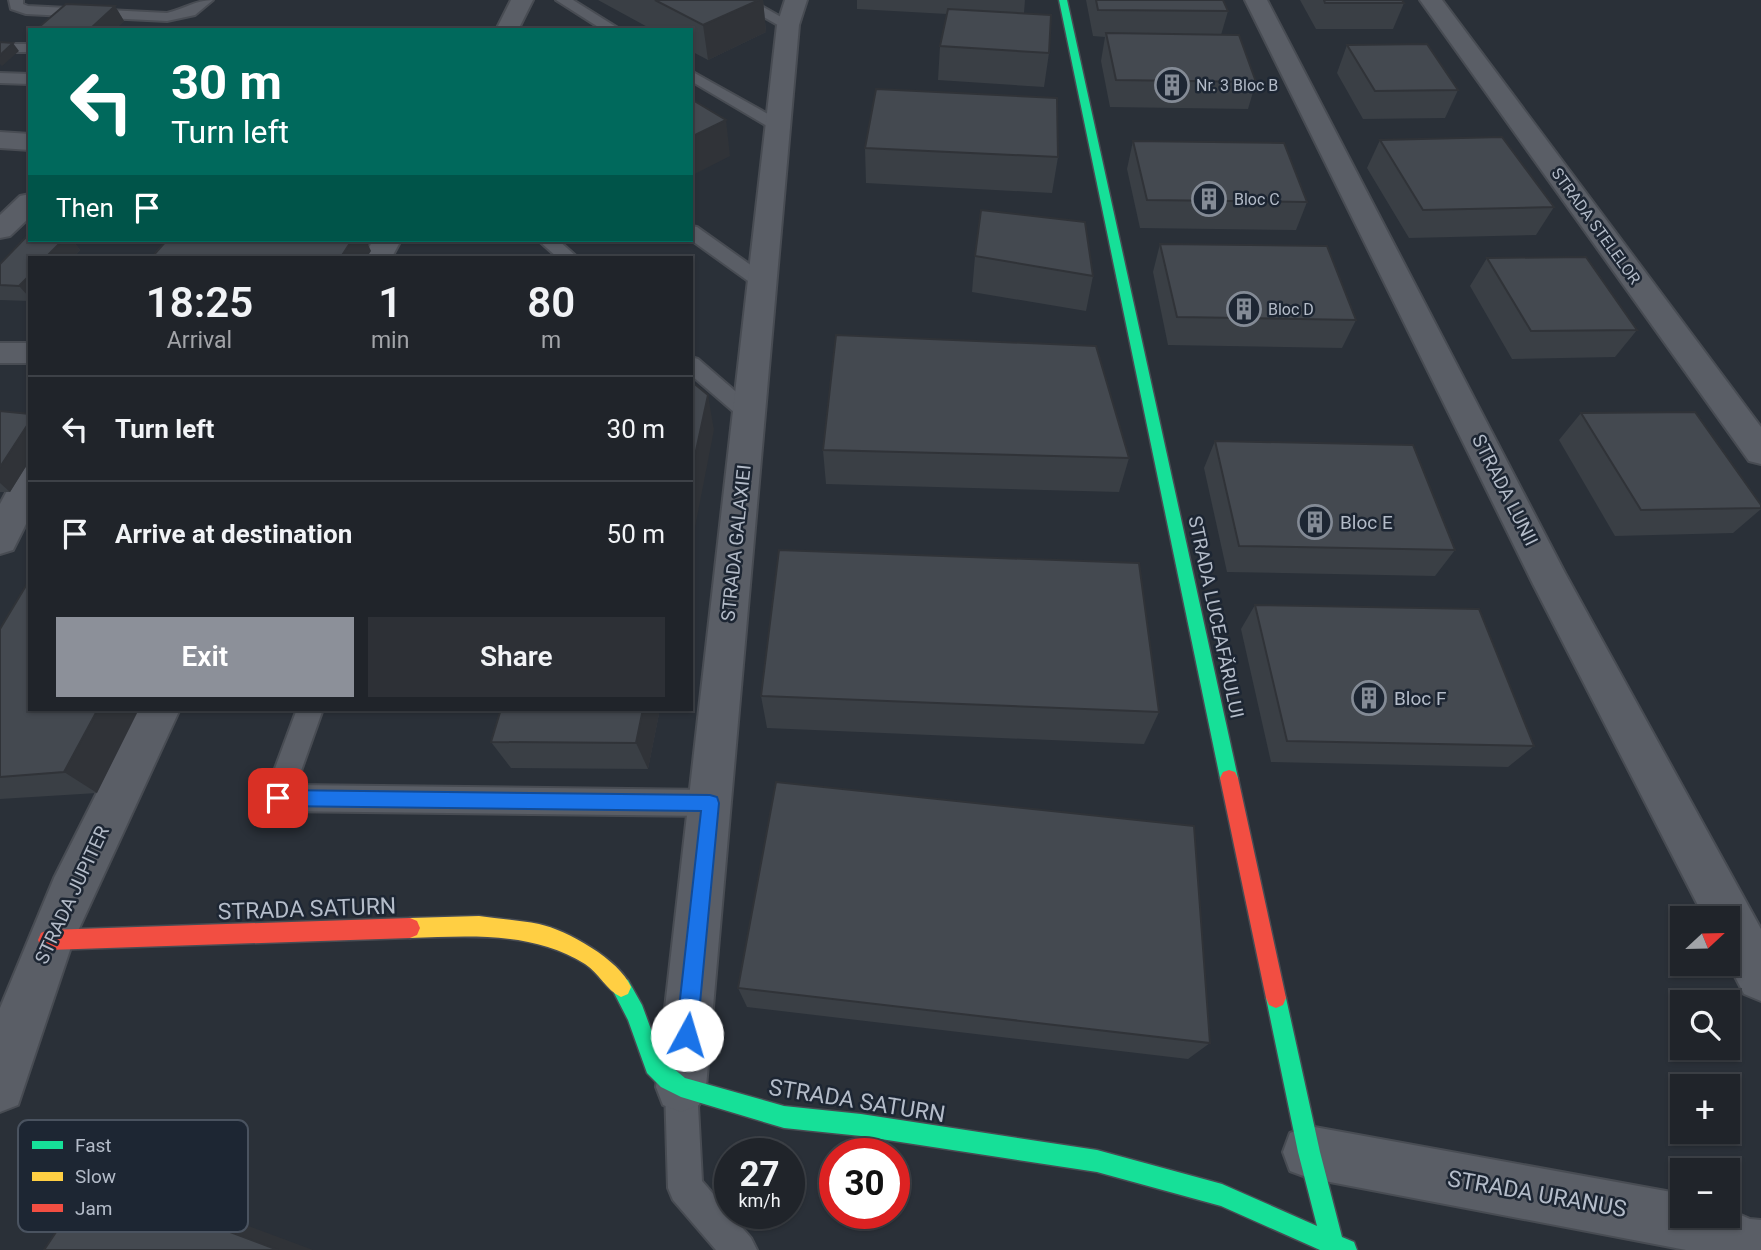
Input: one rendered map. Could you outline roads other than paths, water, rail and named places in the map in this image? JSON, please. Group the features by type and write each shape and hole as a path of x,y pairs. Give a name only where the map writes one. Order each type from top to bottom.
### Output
{"street":[{"path":"508,28 522,0"},
{"name":"STRADA LUCEAFĂRULUI","path":"1063,0 1309,1152 1339,1246"},
{"name":"STRADA LUNII","path":"1256,0 1552,584 1761,977"},
{"name":"STRADA STELELOR","path":"1431,0 1761,452"},
{"name":"STRADA GALAXIEI","path":"681,1087 778,126 792,12"},
{"path":"0,140 28,142"},
{"path":"0,230 28,204"},
{"path":"0,354 28,353"},
{"path":"0,540 28,483"},
{"name":"STRADA JUPITER","path":"0,1087 14,1034 48,940 159,711"},
{"name":"STRADA SATURN","path":"48,940 480,926 541,934 593,958 618,982 640,1022 650,1063 669,1081 681,1087 784,1117 861,1125 1097,1161 1222,1195 1339,1246"},
{"name":"STRADA URANUS","path":"1309,1152 1677,1220 1715,1231 1747,1246 1761,1248"}],"lane":[{"path":"16,0 16,6 26,10 167,17 190,12 206,0"},
{"path":"563,0 611,28"},
{"path":"741,0 792,12"},
{"path":"0,48 28,48"},
{"path":"693,76 778,126"},
{"path":"0,78 28,79"},
{"path":"693,232 762,282"},
{"path":"549,242 567,256"},
{"path":"693,366 749,415"},
{"path":"309,711 278,798 710,803"},
{"path":"681,1087 685,1188 739,1250"}],"place":[{"name":"Nr. 3 Bloc B","path":"1172,85"},
{"name":"Bloc C","path":"1209,199"},
{"name":"Bloc D","path":"1244,309"},
{"name":"Bloc E","path":"1315,522"},
{"name":"Bloc F","path":"1369,698"}]}
